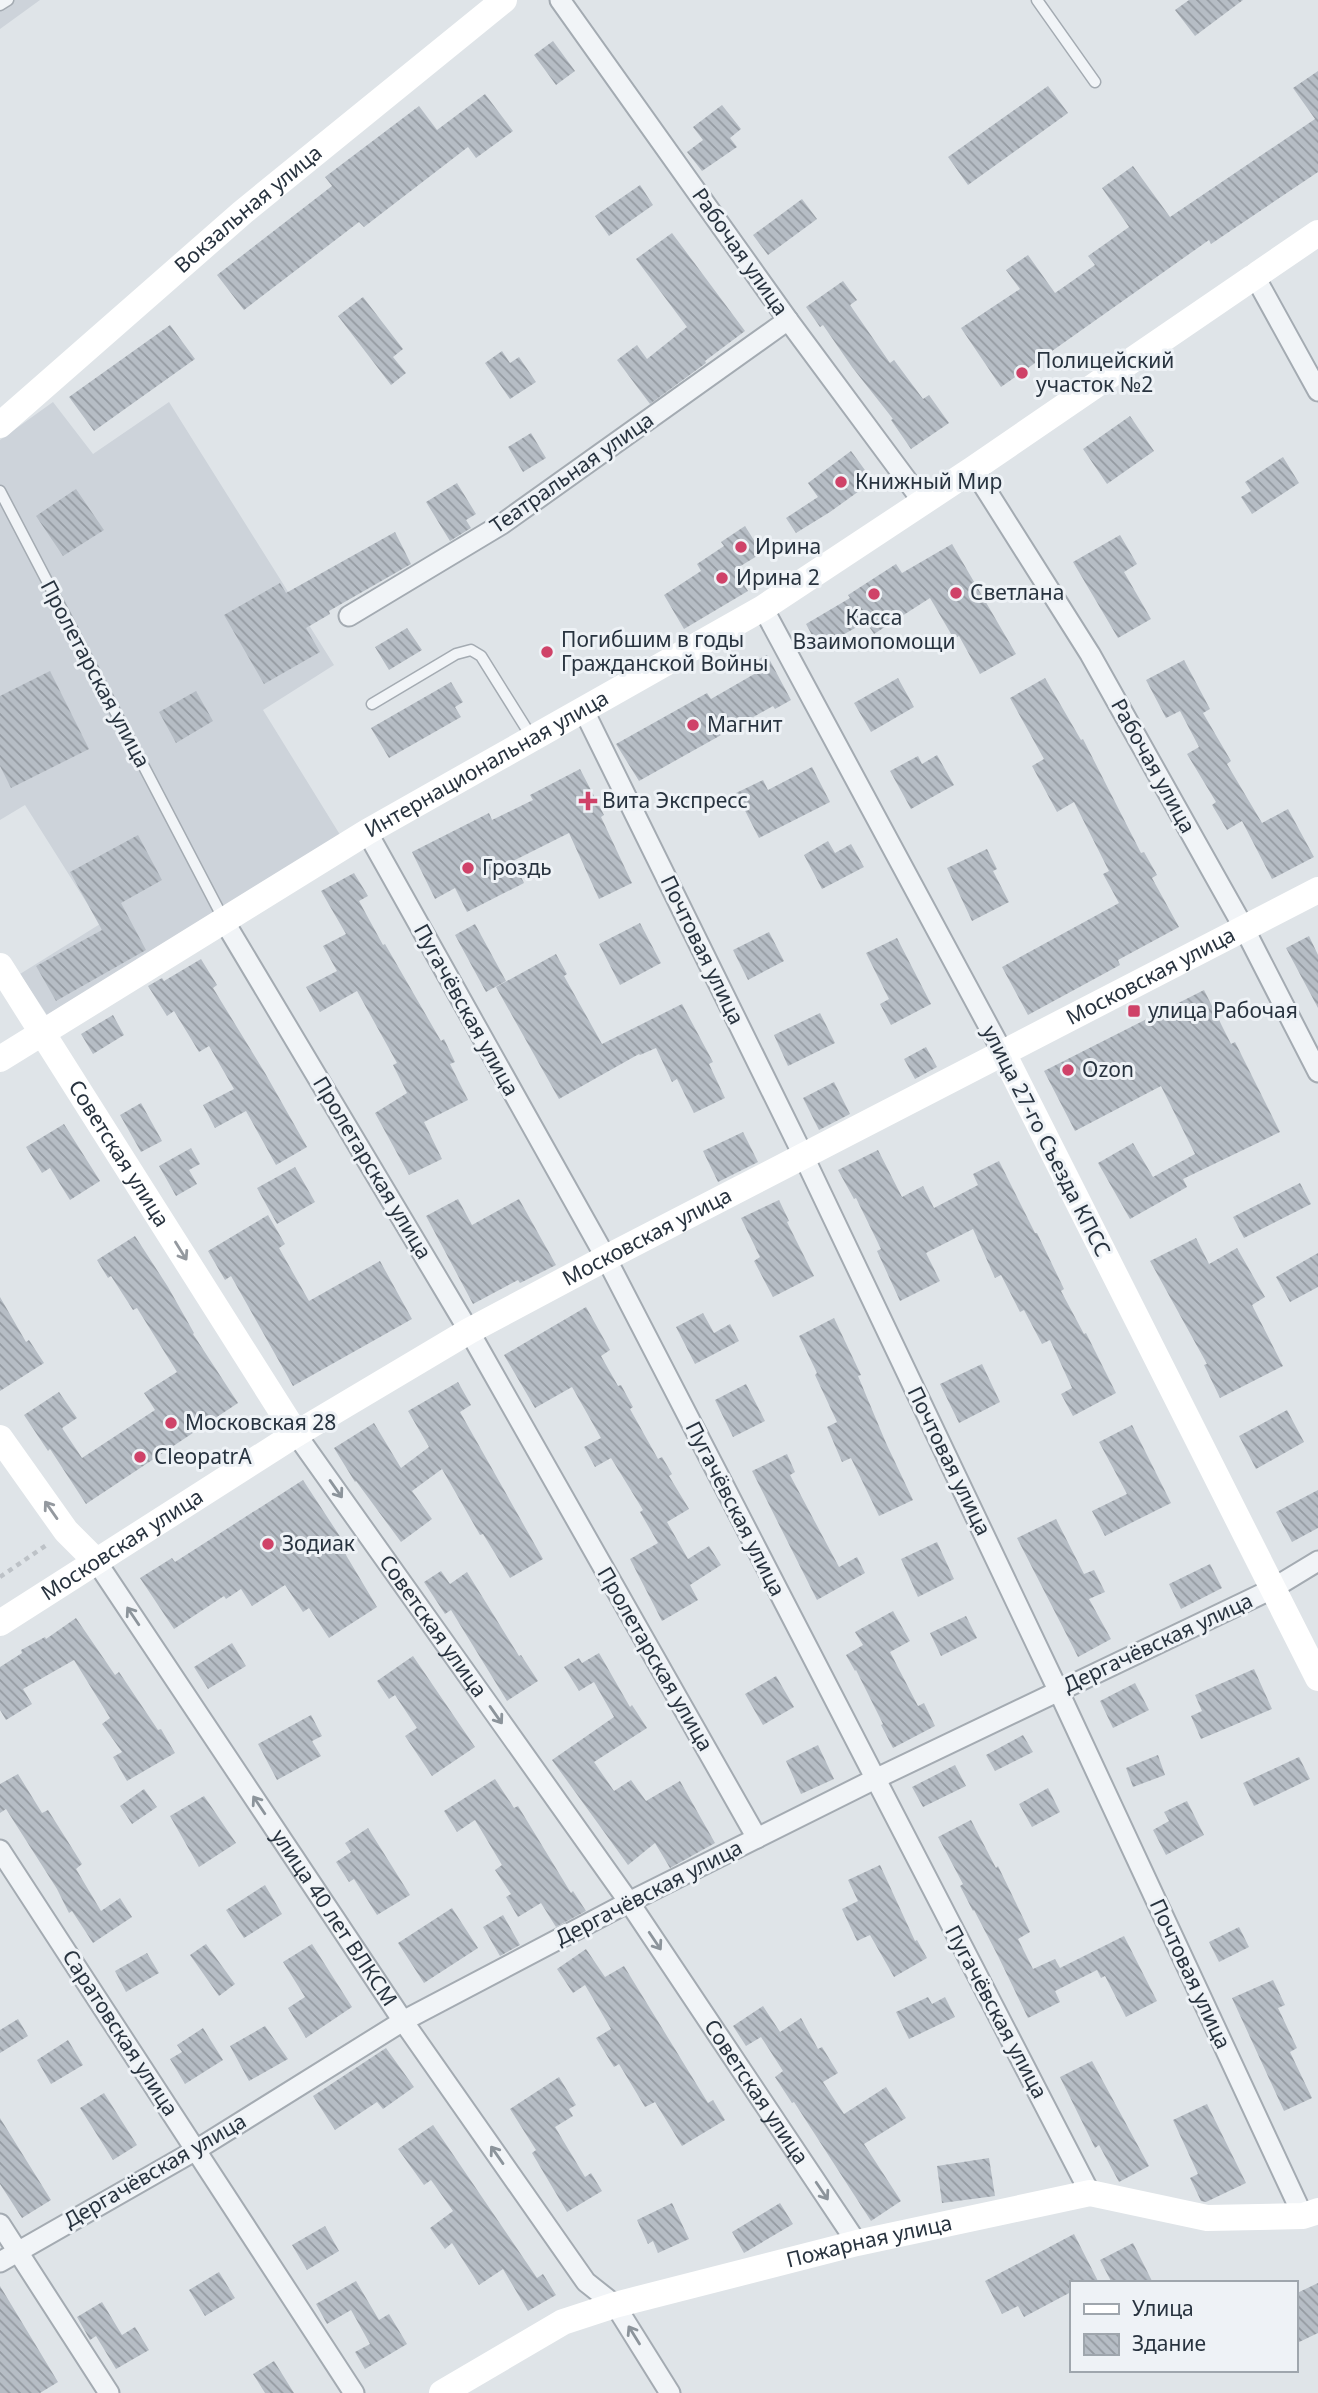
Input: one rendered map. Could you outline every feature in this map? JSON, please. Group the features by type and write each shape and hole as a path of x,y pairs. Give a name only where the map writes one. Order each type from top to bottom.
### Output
{"street":[{"name":"Вокзальная улица","path":"0,425 243,212 504,0"},
{"name":"Рабочая улица","path":"560,0 788,320 923,502"},
{"name":"Интернациональная улица","path":"0,1059 367,832 764,608 1318,233"},
{"path":"1254,275 1318,391"},
{"name":"Театральная улица","path":"349,616 502,524 788,320"},
{"name":"Рабочая улица","path":"973,469 1090,654 1244,928 1318,1072"},
{"name":"улица 27-го Съезда КПСС","path":"764,608 1003,1053 1318,1678"},
{"name":"Почтовая улица","path":"584,711 804,1157 1311,2213"},
{"name":"Пугачёвская улица","path":"367,832 606,1258 1090,2193"},
{"name":"Московская улица","path":"0,1623 296,1434 469,1331 1318,890"},
{"name":"Пролетарская улица","path":"224,921 469,1331 757,1839"},
{"name":"Советская улица","path":"0,966 296,1434 629,1902 857,2243"},
{"name":"улица 40 лет ВЛКСМ","path":"0,1438 66,1531 96,1561 403,2021 586,2282 615,2305 670,2393"},
{"name":"Дергачёвская улица","path":"0,2262 195,2150 403,2021 629,1902 875,1779 1272,1588 1318,1561"},
{"name":"Саратовская улица","path":"0,1850 354,2393"},
{"name":"Пожарная улица","path":"442,2393 563,2322 615,2305 857,2243 1090,2193 1207,2218 1311,2213"},
{"path":"0,2224 109,2393"}],"lane":[{"path":"0,5 8,0"},
{"path":"1037,0 1096,82"},
{"name":"Пролетарская улица","path":"0,491 224,921"},
{"path":"372,705 456,654 471,650 481,656 533,739"}],"path":[{"path":"0,1577 66,1531"}],"shaded area":[{"path":"0,0 40,0 0,29"},
{"path":"53,402 93,454 169,402 334,665 263,710 342,838 51,1021 20,974 100,924 25,805 0,820 0,440"}],"building":[{"path":"1189,0 1243,0 1195,36 1175,10"},
{"path":"553,41 575,71 556,85 534,55"},
{"path":"1318,71 1318,172 1211,244 1209,240 1001,387 961,328 1020,289 1006,270 1028,255 1055,293 1095,265 1088,256 1129,227 1102,188 1133,166 1170,217 1315,119 1293,88"},
{"path":"1048,86 1068,113 968,185 948,157"},
{"path":"485,94 513,131 476,158 468,147 364,227 359,222 244,310 217,275 332,186 325,177 419,106 437,130"},
{"path":"722,105 741,129 730,138 737,147 702,171 687,152 703,140 693,127"},
{"path":"640,185 653,205 609,236 595,216"},
{"path":"802,199 817,219 768,255 753,235"},
{"path":"672,233 745,331 650,404 617,360 637,345 647,359 687,327 636,259"},
{"path":"843,281 857,300 850,305 890,363 894,360 923,399 929,395 949,423 911,449 891,420 893,419 823,325 820,327 806,307"},
{"path":"363,297 403,349 393,357 406,373 391,385 338,316"},
{"path":"170,325 195,359 94,431 69,397"},
{"path":"502,351 510,363 519,357 536,382 510,399 485,363"},
{"path":"1130,416 1154,451 1107,484 1083,449"},
{"path":"531,433 546,458 523,472 508,447"},
{"name":"Книжный Мир","path":"851,451 873,481 796,533 786,518 818,497 808,483"},
{"path":"1283,457 1299,483 1252,514 1241,497 1251,491 1245,482"},
{"path":"457,483 476,514 466,520 471,528 450,541 426,502"},
{"path":"76,489 104,530 63,556 36,516"},
{"path":"745,526 762,553 734,570 748,591 684,629 664,595 701,571 697,564 724,546 721,542"},
{"path":"395,532 411,564 329,611 330,614 306,628 320,652 264,684 224,615 280,583 286,593"},
{"path":"1120,535 1137,564 1124,572 1151,619 1118,638 1073,562"},
{"path":"952,544 1016,654 980,674 959,636 954,639 930,598 874,634 866,622 819,648 806,624 850,598 848,595 896,564 902,573"},
{"path":"407,628 422,650 389,670 375,647"},
{"name":"Магнит","path":"767,655 791,700 775,709 773,706 639,781 616,744 707,693 711,699 756,673 751,663"},
{"path":"1184,660 1210,709 1203,713 1231,761 1227,764 1262,823 1288,809 1314,857 1272,879 1242,821 1227,830 1212,805 1216,802 1187,754 1199,747 1180,711 1166,718 1146,680"},
{"path":"50,671 89,749 11,788 0,766 0,696"},
{"path":"898,678 914,707 871,732 854,703"},
{"path":"1045,678 1081,740 1083,739 1141,853 1144,852 1157,875 1152,878 1179,927 1118,960 1120,965 1028,1015 1002,967 1119,903 1103,874 1109,871 1074,802 1057,812 1032,766 1044,759 1010,698"},
{"path":"451,682 463,702 455,707 461,717 389,758 371,728"},
{"path":"196,691 213,721 176,743 159,712"},
{"path":"937,755 954,785 911,809 890,771 918,756 922,764"},
{"path":"812,767 830,802 759,838 736,793 763,780 768,790"},
{"path":"580,769 604,815 601,817 632,883 599,899 569,833 513,861 524,883 467,912 455,888 435,899 412,852 489,813 492,820 533,800 530,795"},
{"path":"138,835 162,880 121,903 146,950 56,1001 36,966 102,930 70,872"},
{"path":"828,841 835,853 851,844 864,867 822,889 804,855"},
{"path":"987,849 997,869 993,871 1009,902 972,921 947,868"},
{"path":"354,873 368,896 359,901 441,1041 444,1039 455,1062 450,1064 468,1100 424,1122 442,1159 409,1175 375,1113 407,1093 393,1065 397,1063 357,991 320,1012 306,987 337,971 323,946 346,934 321,891"},
{"path":"640,923 661,963 620,985 599,944"},
{"path":"475,924 506,981 486,992 455,935"},
{"path":"769,932 784,961 748,980 733,950"},
{"path":"1309,936 1318,955 1318,1008 1286,948"},
{"path":"897,938 931,1004 891,1025 880,1004 889,999 866,953"},
{"path":"556,954 567,974 564,976 602,1044 682,1004 713,1062 709,1064 725,1098 694,1113 677,1079 672,1082 656,1048 639,1054 559,1099 496,987"},
{"path":"201,959 217,985 213,988 307,1147 276,1165 246,1111 215,1128 203,1105 234,1089 209,1046 199,1052 174,1011 167,1016 148,986 162,978 164,981"},
{"path":"1204,990 1231,1044 1235,1042 1280,1132 1183,1179 1187,1187 1130,1219 1098,1163 1133,1143 1153,1177 1195,1154 1161,1086 1075,1131 1044,1071"},
{"path":"820,1013 835,1043 788,1066 774,1035"},
{"path":"113,1015 124,1035 93,1054 81,1034"},
{"path":"926,1047 937,1067 915,1079 904,1059"},
{"path":"834,1082 850,1114 819,1130 803,1098"},
{"path":"141,1103 162,1141 141,1152 120,1115"},
{"path":"64,1124 100,1181 70,1200 50,1168 42,1173 26,1147"},
{"path":"743,1132 758,1162 718,1182 703,1151"},
{"path":"191,1148 200,1164 189,1170 197,1184 176,1196 159,1166"},
{"path":"878,1150 902,1197 923,1186 934,1208 978,1185 973,1174 999,1161 1064,1289 1061,1291 1116,1393 1073,1416 1061,1394 1072,1388 1050,1340 1042,1344 1024,1310 1020,1312 1001,1275 995,1278 973,1229 926,1253 940,1281 900,1301 877,1251 881,1249 856,1198 854,1199 838,1170"},
{"path":"295,1167 315,1202 277,1224 257,1188"},
{"path":"1300,1183 1311,1204 1244,1238 1233,1217"},
{"path":"458,1199 472,1225 519,1199 556,1265 520,1283 518,1280 473,1304 426,1216"},
{"path":"779,1200 814,1276 773,1297 754,1261 760,1257 741,1218"},
{"path":"268,1215 285,1244 279,1248 309,1301 380,1261 412,1319 293,1386 231,1276 225,1280 208,1251"},
{"path":"135,1236 238,1403 86,1504 24,1415 59,1392 77,1418 62,1428 82,1458 155,1410 144,1393 177,1372 137,1308 133,1310 97,1260"},
{"path":"1196,1238 1209,1264 1237,1248 1265,1297 1252,1305 1283,1366 1220,1398 1204,1365 1207,1364 1150,1261"},
{"path":"1318,1253 1318,1287 1290,1302 1276,1277"},
{"path":"0,1297 26,1342 29,1340 44,1363 0,1391"},
{"path":"586,1307 610,1350 601,1356 618,1386 621,1385 633,1407 630,1409 658,1459 662,1457 672,1474 669,1476 689,1509 667,1522 688,1559 709,1546 721,1565 690,1585 698,1600 662,1621 630,1559 658,1543 640,1512 643,1510 611,1458 595,1467 584,1447 601,1438 572,1387 535,1408 504,1355"},
{"path":"703,1313 714,1333 730,1324 739,1341 695,1364 676,1327"},
{"path":"834,1318 913,1500 879,1516 851,1458 842,1462 827,1427 837,1422 799,1336"},
{"path":"982,1364 1000,1402 959,1423 940,1384"},
{"path":"458,1382 471,1405 460,1412 543,1559 510,1578 483,1534 480,1535 442,1469 412,1491 432,1519 401,1542 355,1482 334,1448 374,1423 401,1468 429,1447 408,1411"},
{"path":"746,1384 765,1421 733,1437 715,1400"},
{"path":"1287,1410 1304,1442 1256,1469 1239,1436"},
{"path":"1132,1425 1171,1503 1105,1536 1092,1511 1127,1494 1099,1442"},
{"path":"787,1454 795,1472 790,1475 839,1567 857,1557 865,1573 817,1600 752,1471"},
{"path":"303,1480 341,1538 337,1540 377,1607 329,1638 309,1608 303,1612 285,1585 252,1606 241,1589 226,1599 224,1596 174,1629 140,1578 172,1558 175,1562"},
{"path":"1318,1490 1318,1528 1292,1542 1276,1512"},
{"path":"1056,1519 1084,1574 1094,1570 1105,1592 1089,1599 1111,1639 1078,1657 1017,1538"},
{"path":"937,1542 954,1579 918,1597 901,1559"},
{"path":"1210,1564 1222,1588 1181,1609 1169,1584"},
{"path":"441,1571 450,1584 467,1572 519,1656 521,1655 538,1681 507,1701 451,1610 445,1614 424,1582"},
{"path":"893,1611 910,1641 890,1652 918,1706 924,1703 935,1726 893,1748 856,1670 846,1655 863,1645 855,1632"},
{"path":"966,1616 977,1638 941,1656 930,1633"},
{"path":"76,1618 115,1675 119,1672 158,1730 161,1729 175,1753 127,1781 113,1757 122,1752 102,1724 110,1718 74,1660 23,1689 32,1704 6,1720 0,1710 0,1667 22,1653 21,1650 45,1637 46,1639"},
{"path":"232,1643 246,1666 208,1689 194,1667"},
{"path":"599,1653 630,1707 632,1705 647,1728 594,1762 614,1791 631,1780 646,1801 680,1781 715,1843 670,1868 655,1843 628,1865 552,1760 614,1717 594,1682 579,1691 564,1667 579,1658 582,1663"},
{"path":"413,1656 475,1747 432,1776 405,1736 417,1728 395,1695 389,1699 377,1681"},
{"path":"1254,1669 1272,1709 1201,1739 1191,1716 1202,1711 1195,1695"},
{"path":"776,1676 794,1707 763,1725 745,1694"},
{"path":"1135,1683 1149,1710 1113,1728 1100,1701"},
{"path":"311,1715 322,1736 312,1741 321,1756 277,1780 258,1744"},
{"path":"1023,1735 1033,1752 995,1771 986,1755"},
{"path":"818,1745 834,1779 801,1794 786,1761"},
{"path":"1158,1755 1165,1775 1133,1787 1126,1768"},
{"path":"1299,1757 1310,1779 1254,1806 1243,1783"},
{"path":"955,1765 966,1786 923,1807 912,1787"},
{"path":"18,1774 42,1813 48,1810 82,1864 76,1869 101,1911 120,1898 132,1917 93,1943 72,1911 69,1913 57,1889 6,1809 0,1813 0,1784"},
{"path":"495,1779 514,1808 518,1806 571,1893 573,1891 586,1911 556,1927 541,1903 518,1917 506,1897 511,1894 495,1870 502,1865 475,1820 457,1832 444,1811"},
{"path":"1048,1788 1060,1812 1032,1827 1019,1804"},
{"path":"144,1789 157,1807 132,1824 120,1806"},
{"path":"204,1796 236,1843 199,1867 170,1816"},
{"path":"1187,1801 1204,1835 1166,1855 1153,1830 1169,1821 1164,1812"},
{"path":"971,1820 996,1868 998,1866 1030,1932 1018,1939 1033,1969 1055,1959 1060,1968 1124,1936 1157,2001 1126,2017 1105,1976 1101,1978 1097,1970 1055,1991 1060,2002 1028,2018 960,1886 963,1884 938,1837"},
{"path":"368,1828 410,1895 377,1915 354,1879 349,1882 336,1862 351,1852 345,1843"},
{"path":"880,1865 915,1941 917,1940 927,1958 894,1977 870,1935 857,1941 842,1909 858,1901 848,1880"},
{"path":"265,1885 282,1914 244,1938 226,1910"},
{"path":"452,1908 478,1948 424,1983 398,1943"},
{"path":"503,1915 520,1945 500,1956 483,1927"},
{"path":"1239,1927 1249,1947 1219,1962 1209,1942"},
{"path":"206,1944 235,1984 219,1996 190,1955"},
{"path":"312,1944 352,2007 306,2038 288,2008 305,1997 283,1962"},
{"path":"586,1949 605,1977 624,1966 708,2103 713,2100 725,2120 682,2146 655,2102 645,2107 619,2064 614,2067 596,2038 611,2029 585,1985 573,1993 557,1969"},
{"path":"147,1953 159,1973 126,1992 115,1971"},
{"path":"1273,1980 1285,2005 1278,2008 1297,2048 1290,2052 1312,2098 1284,2111 1232,1998"},
{"path":"928,1997 932,2004 945,1997 955,2017 909,2039 896,2012"},
{"path":"763,2006 780,2032 801,2018 818,2049 822,2047 838,2073 823,2082 844,2114 886,2087 906,2118 864,2144 901,2201 871,2221 775,2077 783,2071 761,2037 746,2046 733,2026"},
{"path":"18,2019 28,2036 0,2053 0,2030"},
{"path":"265,2026 288,2059 249,2081 230,2046"},
{"path":"203,2028 223,2060 185,2084 170,2059 182,2052 177,2045"},
{"path":"68,2040 83,2065 51,2084 37,2060"},
{"path":"386,2048 414,2087 383,2109 377,2102 335,2130 313,2096"},
{"path":"1092,2061 1149,2166 1119,2182 1099,2145 1095,2148 1060,2077"},
{"path":"559,2077 576,2105 569,2109 573,2116 555,2127 585,2177 591,2173 602,2191 567,2212 532,2153 536,2150 510,2109"},
{"path":"104,2093 137,2145 113,2160 80,2108"},
{"path":"1207,2104 1246,2183 1206,2202 1201,2201 1190,2178 1198,2174 1173,2120"},
{"path":"0,2118 51,2200 22,2218 0,2184"},
{"path":"433,2125 537,2278 543,2274 556,2295 528,2311 503,2269 479,2285 452,2243 445,2249 430,2228 453,2211 431,2180 424,2185 398,2149"},
{"path":"989,2158 995,2196 942,2203 937,2166"},
{"path":"672,2203 689,2239 658,2253 653,2241 648,2244 637,2220"},
{"path":"780,2203 793,2224 744,2253 732,2232"},
{"path":"325,2226 339,2251 307,2270 292,2245"},
{"path":"1074,2234 1098,2281 1070,2281 1070,2293 1024,2317 1018,2306 1002,2314 985,2281"},
{"path":"1133,2243 1152,2281 1111,2281 1100,2260"},
{"path":"219,2272 235,2298 205,2316 189,2290"},
{"path":"356,2281 379,2320 389,2314 407,2344 365,2369 355,2352 370,2344 351,2310 327,2324 316,2304"},
{"path":"1318,2283 1318,2333 1297,2343 1297,2293"},
{"path":"0,2286 58,2382 40,2393 0,2393"},
{"path":"102,2302 122,2335 135,2327 149,2350 116,2369 96,2336 90,2340 77,2317"},
{"path":"274,2361 294,2393 265,2393 253,2374"}],"place":[{"name":"Полицейский участок №2","path":"1022,373"},
{"name":"Книжный Мир","path":"841,482"},
{"name":"Ирина","path":"741,547"},
{"name":"Ирина 2","path":"722,578"},
{"name":"Светлана","path":"956,593"},
{"name":"Касса Взаимопомощи","path":"874,594"},
{"name":"Погибшим в годы Гражданской Войны","path":"547,652"},
{"name":"Магнит","path":"693,725"},
{"name":"Вита Экспресс","path":"588,801"},
{"name":"Гроздь","path":"468,868"},
{"name":"улица Рабочая","path":"1134,1011"},
{"name":"Ozon","path":"1068,1070"},
{"name":"Московская 28","path":"171,1423"},
{"name":"CleopatrA","path":"140,1457"},
{"name":"Зодиак","path":"268,1544"}]}
